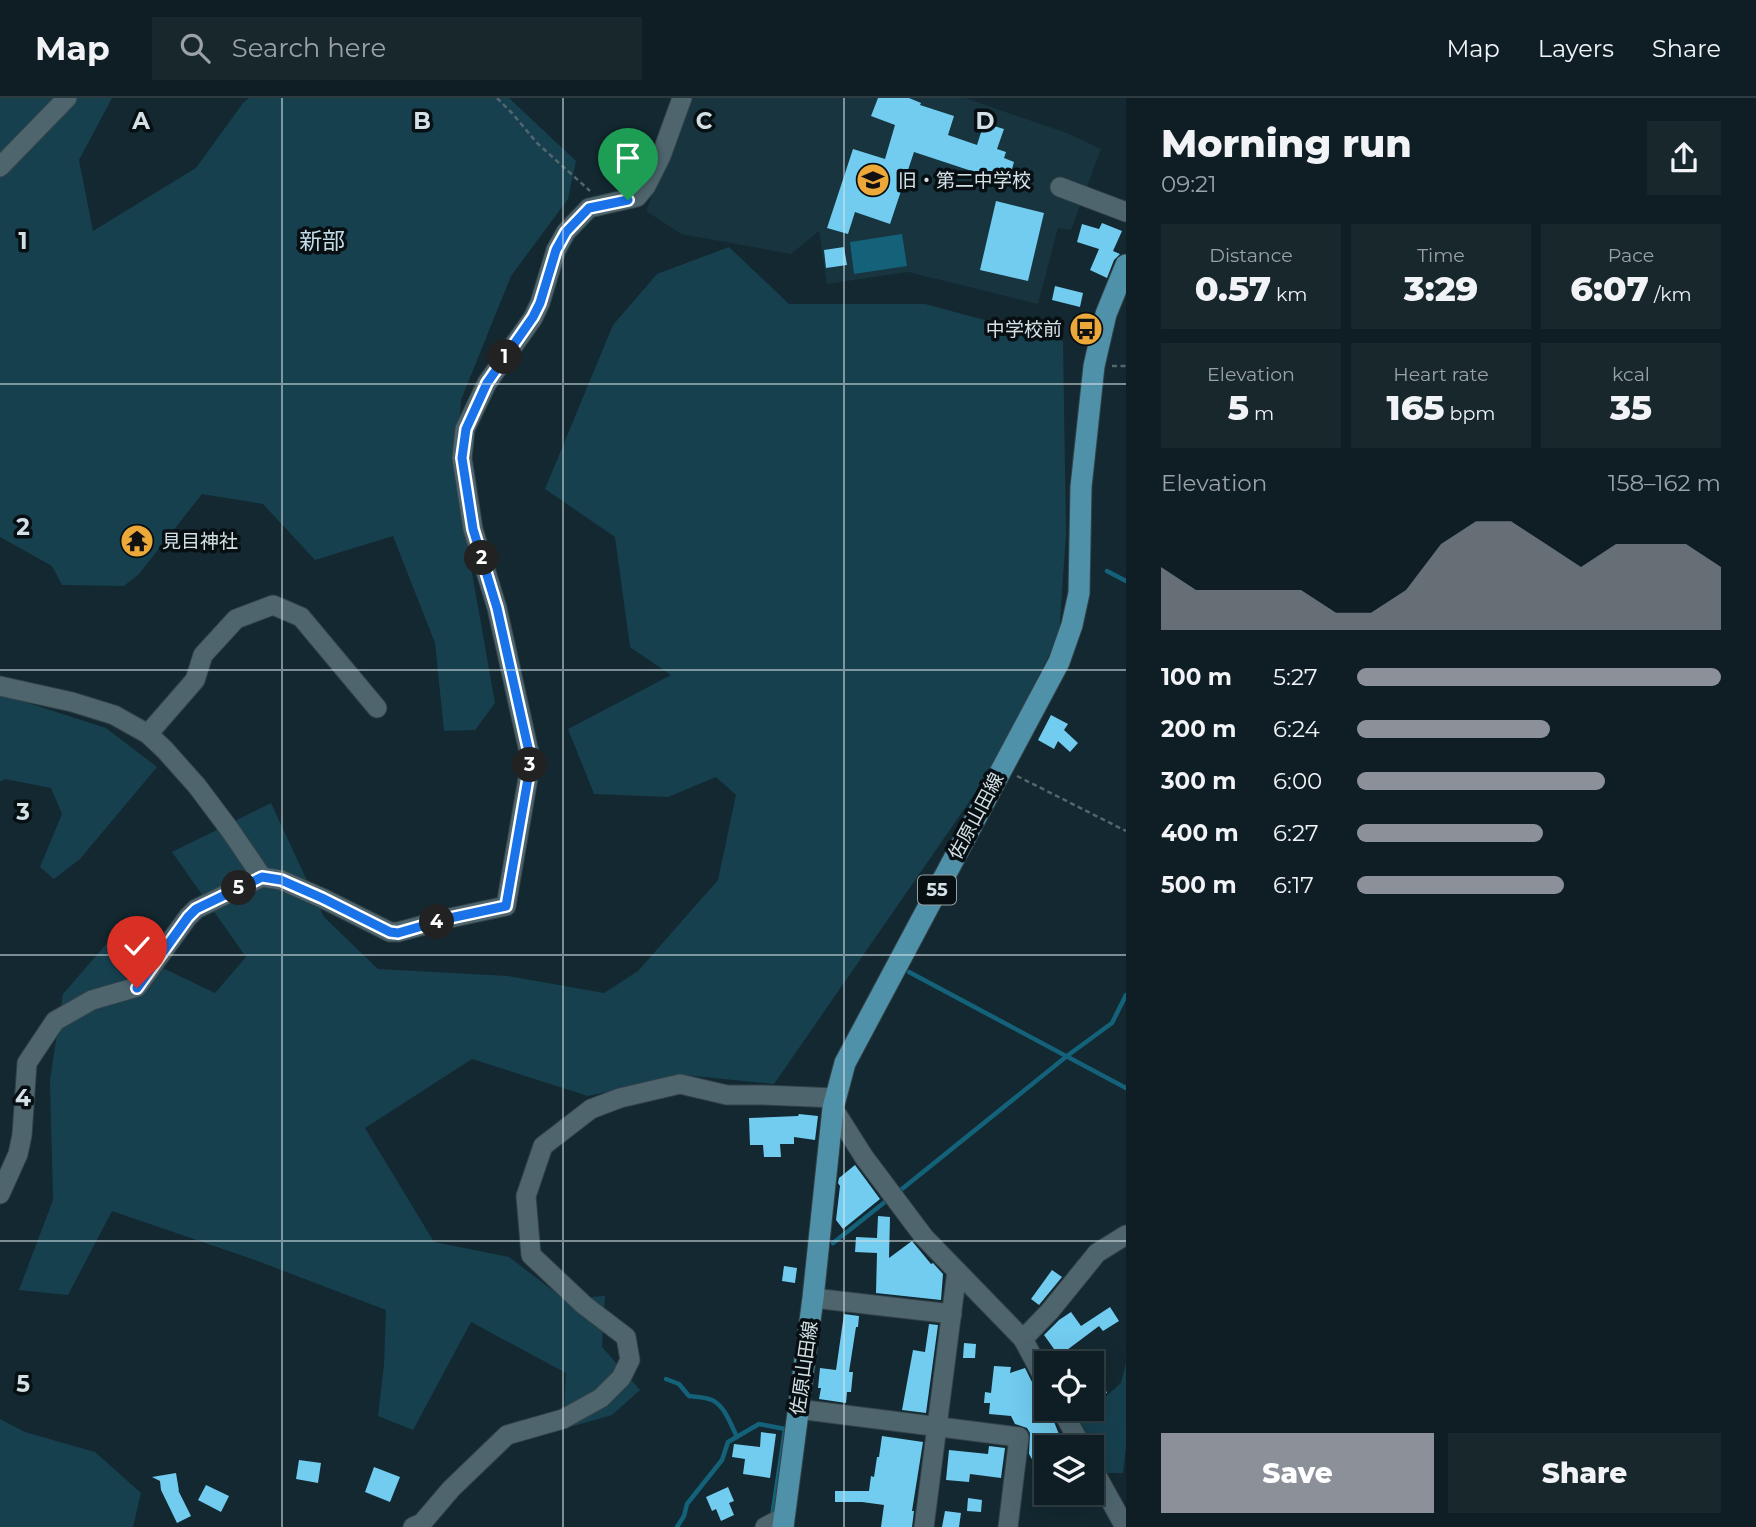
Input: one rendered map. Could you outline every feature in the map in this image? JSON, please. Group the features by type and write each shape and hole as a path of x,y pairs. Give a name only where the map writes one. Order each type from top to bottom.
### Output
{"main road":[{"name":"佐原山田線","path":"783,1522 813,1298 834,1103 845,1063 1059,662 1072,625 1079,593 1081,487 1094,366 1106,314 1126,265"}],"street":[{"path":"0,167 67,98"},
{"path":"0,1194 18,1154 22,1135 27,1063 55,1021 92,1000 137,988 196,909 262,877 281,880 390,932 398,933 506,906 531,761 497,608 473,529 462,458 466,429 487,383 537,310 556,250 566,232 589,208 637,197 646,186 661,156 682,98"},
{"path":"1060,187 1126,212"},
{"path":"148,734 195,680 203,655 236,619 273,605 301,617 377,708"},
{"path":"0,686 72,702 114,715 148,734 197,786 262,877"},
{"path":"413,1527 422,1523 451,1489 507,1435 563,1419 601,1398 621,1378 630,1360 626,1337 584,1305 531,1255 526,1196 543,1146 591,1109 620,1098 680,1084 727,1095 764,1095 834,1103 864,1157 924,1237 1023,1339 1034,1360"},
{"path":"1023,1339 1050,1311 1097,1253 1126,1235"},
{"path":"924,1527 957,1270"},
{"path":"813,1298 951,1314"},
{"path":"798,1409 1019,1437 1008,1527"},
{"path":"1104,1489 1125,1527"},
{"path":"765,1527 783,1522"}],"path":[{"path":"497,98 537,142 590,190 589,208"},
{"path":"1002,768 1126,831"}],"shaded area":[{"path":"0,98 112,98 79,160 93,231 196,168 249,98 509,98 576,161 568,199 511,276 461,400 456,482 495,703 475,730 444,731 435,643 393,536 315,560 263,504 202,494 139,574 124,586 62,585 52,566 0,537"},
{"name":"旧・第二中学校","path":"687,98 965,98 1067,133 1101,149 1071,230 1058,228 1038,304 908,272 827,284 819,231 791,254 681,234 646,211"},
{"path":"902,234 907,266 854,274 850,242"},
{"path":"729,247 789,304 925,304 1063,341 1066,534 1059,635 992,769 774,1084 684,1075 588,1096 472,1059 365,1128 434,1242 509,1257 564,1299 605,1296 602,1347 640,1390 612,1415 563,1429 566,1373 471,1322 413,1430 378,1416 384,1365 386,1310 255,1260 112,1211 68,1295 19,1290 53,1200 50,1080 63,994 108,942 215,993 246,957 172,852 271,803 324,917 378,969 508,976 604,993 638,971 718,880 736,795 716,777 668,797 594,794 568,729 671,675 630,647 615,537 545,489 613,325 657,274"},
{"path":"0,694 106,728 157,767 80,859 54,879 40,867 62,814 51,788 5,779 0,782"},
{"path":"1126,1363 1126,1445 1123,1473 1104,1473 1104,1435 1078,1435 1077,1422 1104,1421 1104,1398 1121,1383"},
{"path":"0,1419 25,1432 95,1452 141,1493 133,1527 0,1527"}],"building":[{"path":"878,98 909,98 921,103 920,105 954,116 948,135 977,145 984,123 1004,129 997,149 1006,152 1004,158 1014,162 1008,183 914,152 890,224 855,212 848,234 827,228 853,149 885,159 895,125 871,116"},
{"path":"996,201 1044,213 1028,281 980,270"},
{"path":"1102,223 1122,231 1113,251 1120,254 1114,260 1107,278 1090,270 1099,249 1077,242 1082,224 1099,229"},
{"path":"844,247 847,265 826,268 824,250"},
{"path":"1055,286 1083,293 1080,307 1052,300"},
{"path":"1051,715 1068,724 1064,730 1078,743 1070,752 1058,741 1054,749 1038,740"},
{"path":"799,1114 818,1116 815,1140 794,1137 794,1144 780,1144 781,1157 764,1157 763,1145 750,1145 749,1118"},
{"path":"855,1165 880,1199 843,1229 836,1220 840,1186 838,1183 839,1178"},
{"path":"878,1216 890,1217 889,1258 912,1241 943,1274 941,1300 876,1293 877,1253 855,1252 856,1237 877,1238"},
{"path":"784,1266 797,1268 795,1283 782,1281"},
{"path":"1052,1270 1062,1277 1039,1305 1031,1299"},
{"path":"1110,1307 1119,1321 1103,1331 1099,1326 1066,1351 1055,1351 1044,1335 1071,1312 1081,1326"},
{"path":"844,1314 859,1316 849,1372 853,1372 851,1392 847,1392 846,1403 819,1399 821,1388 818,1388 820,1368 836,1370"},
{"path":"929,1324 938,1325 926,1413 902,1410 913,1350 925,1352"},
{"path":"964,1343 976,1344 975,1358 963,1358"},
{"path":"994,1366 1011,1367 1010,1373 1025,1368 1034,1386 1034,1421 1054,1421 1059,1435 1034,1435 1033,1461 1029,1454 1030,1433 1027,1428 1015,1424 1011,1416 989,1414 990,1403 984,1403 985,1392 991,1393"},
{"path":"761,1432 776,1434 770,1478 743,1474 745,1459 732,1457 734,1444 760,1447"},
{"path":"882,1436 923,1442 912,1527 881,1527 884,1505 835,1502 835,1491 869,1491"},
{"path":"989,1446 1005,1448 1001,1478 970,1474 969,1482 946,1480 949,1450 988,1454"},
{"path":"299,1460 321,1463 318,1483 296,1479"},
{"path":"374,1467 400,1477 390,1502 365,1492"},
{"path":"176,1473 178,1490 191,1516 177,1523 161,1490 160,1481 152,1477"},
{"path":"206,1485 229,1496 221,1512 198,1500"},
{"path":"728,1487 734,1501 729,1503 734,1515 721,1521 716,1509 712,1511 706,1497"},
{"path":"968,1498 982,1500 981,1512 967,1511"},
{"path":"945,1511 961,1513 959,1527 942,1527"}],"waterway":[{"path":"1107,571 1126,581"},
{"path":"909,972 1126,1088"},
{"path":"897,1193 1112,1023 1126,995"},
{"path":"833,1243 890,1198"},
{"path":"666,1379 679,1384 689,1396 707,1398 717,1403 737,1437"},
{"path":"677,1527 687,1504 722,1460 728,1442 759,1424 785,1429 772,1517"}],"place":[{"name":"旧・第二中学校","path":"873,180"},
{"name":"中学校前","path":"1086,329"},
{"name":"見目神社","path":"137,541"}],"district":[{"name":"新部","path":"322,241"}],"route":[{"path":"137,988 196,909 262,877 281,880 390,932 398,933 506,906 531,761 497,608 473,529 462,458 466,429 487,383 533,317 556,250 566,232 589,208 628,200"}]}
